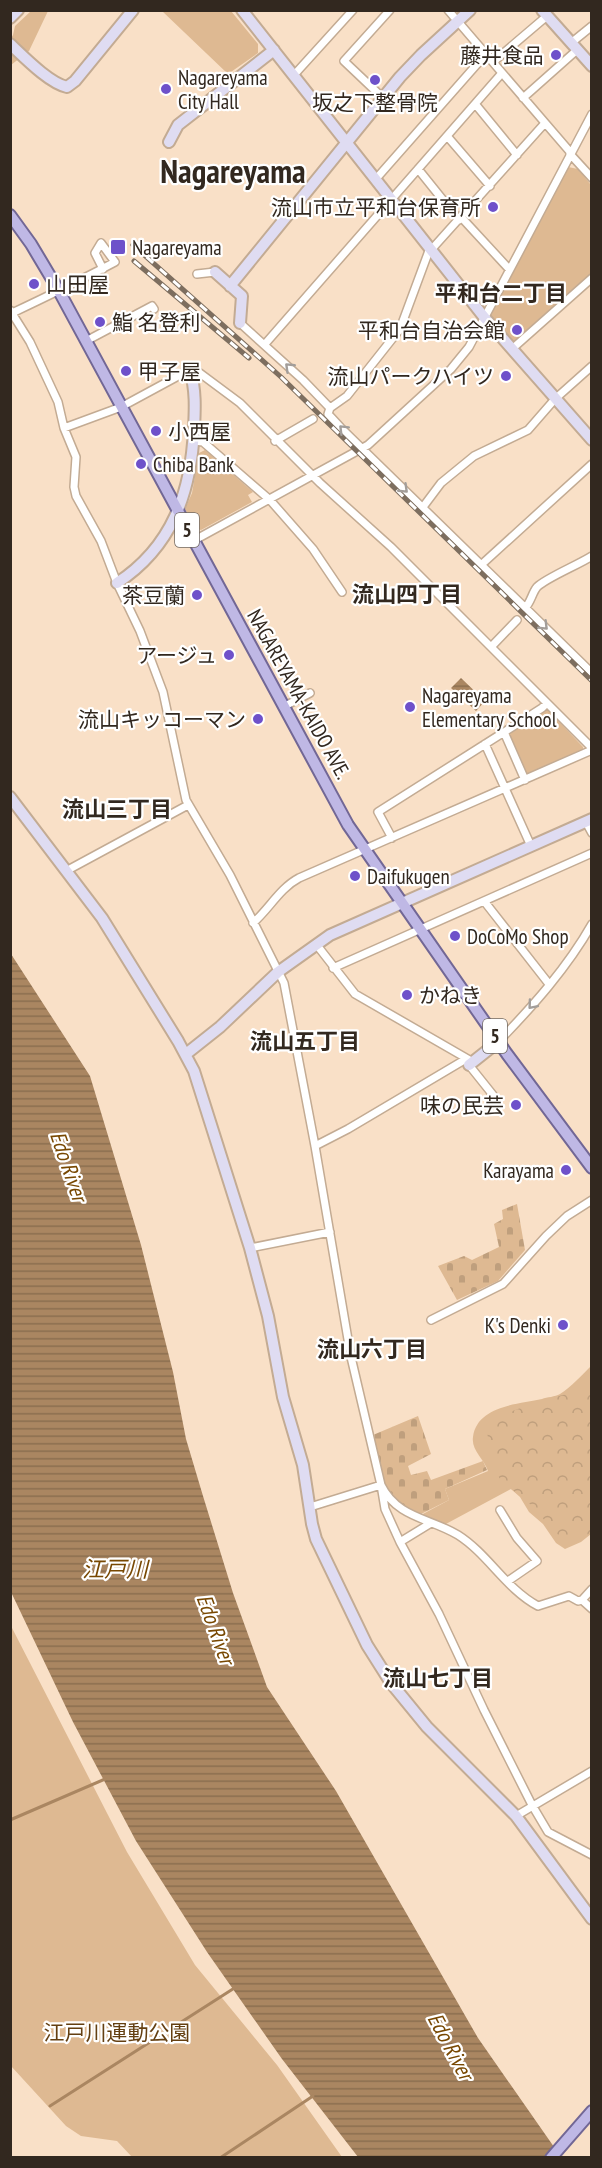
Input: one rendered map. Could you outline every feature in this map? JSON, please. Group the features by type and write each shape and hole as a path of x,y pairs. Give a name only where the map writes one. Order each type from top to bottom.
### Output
{"main road":[{"name":"NAGAREYAMA-KAIDO AVE.","path":"10,216 31,244 59,291 283,707 364,850 498,1042 591,1168"},
{"path":"551,2157 591,2110"}],"street":[{"path":"10,44 37,68 60,85 67,87 75,81 133,10"},
{"path":"242,10 484,317 591,440"},
{"path":"294,75 353,10"},
{"path":"383,98 344,61 390,10"},
{"path":"448,10 591,178"},
{"path":"230,286 383,98 421,55 470,10"},
{"path":"493,62 546,13 591,66"},
{"path":"523,98 574,47 591,26"},
{"path":"169,142 178,125 274,50"},
{"path":"375,180 486,54"},
{"path":"265,344 502,73"},
{"path":"476,105 517,155"},
{"path":"193,540 363,448 451,369 469,347 591,114"},
{"path":"545,123 490,186 430,249 400,329 347,396 330,408 328,414 591,673"},
{"path":"447,136 490,186"},
{"path":"418,170 509,269"},
{"path":"103,269 11,312 30,342 58,402 64,428 76,457 74,487 76,496 100,541 140,631 163,692 188,805 230,875 287,994 351,1357 385,1509 439,1614 484,1710 548,1832 591,1855"},
{"path":"196,274 215,272 242,296 240,323 265,344 330,408"},
{"path":"513,349 591,278"},
{"path":"86,341 153,308"},
{"path":"423,507 441,483 474,456 528,430 555,399 591,366"},
{"path":"64,428 121,407 194,368 240,403 275,441 391,547 591,749 294,881 254,923"},
{"path":"117,583 136,570 151,554 173,524 187,488 194,441 195,399 194,385 187,372"},
{"path":"275,441 313,419"},
{"path":"194,441 203,442 270,500 313,549 342,592"},
{"path":"481,564 591,464"},
{"path":"525,608 541,584 591,556"},
{"path":"491,647 517,620"},
{"path":"283,707 310,693"},
{"path":"392,838 378,812 547,703"},
{"path":"504,732 525,780"},
{"path":"485,744 531,846"},
{"path":"10,797 108,928 186,1054 200,1088 250,1248 272,1334 283,1397 303,1465 316,1539 367,1645 391,1683 427,1727 516,1816 591,1918"},
{"path":"66,871 188,805"},
{"path":"186,1054 220,1027 278,972 316,944 340,930 589,820 591,833"},
{"path":"333,968 591,853"},
{"path":"484,901 549,984"},
{"path":"315,1146 469,1062 498,1042 549,984 574,952 591,924"},
{"path":"316,944 355,994 469,1062 494,1095"},
{"path":"431,1320 503,1284 546,1236 567,1216 591,1200"},
{"path":"250,1248 330,1232"},
{"path":"310,1507 381,1485"},
{"path":"381,1485 393,1503 405,1512 457,1534 523,1597 538,1606 569,1596 578,1601 582,1600 591,1609"},
{"path":"500,1510 517,1538 537,1561 508,1581"},
{"path":"400,1542 431,1523"},
{"path":"582,1600 591,1589"},
{"path":"516,1816 591,1771"}],"green space":[{"path":"31,11 48,11 29,51 11,65 11,38 15,26"},
{"path":"162,11 231,11 258,44 258,53 228,74"},
{"path":"568,167 578,169 591,185 591,273 516,343 490,318"},
{"path":"205,450 253,492 248,495 252,502 201,530 195,528 185,509 192,493 199,453"},
{"path":"544,710 549,711 583,747 583,751 528,775 525,773 509,732"},
{"path":"517,1204 525,1250 498,1281 457,1300 438,1266 464,1256 472,1260 499,1247 494,1224 503,1219 502,1210"},
{"path":"591,1366 591,1534 581,1542 565,1549 556,1543 543,1524 529,1512 520,1497 511,1489 444,1525 421,1515 449,1500 445,1489 488,1471 473,1442 476,1427 482,1419 500,1408 558,1395"},
{"path":"591,1388 591,1532 580,1540 568,1541 557,1534 530,1504 500,1480 490,1453 487,1431 499,1416 539,1401"},
{"path":"418,1416 431,1454 408,1466 411,1475 427,1471 431,1480 483,1461 487,1470 445,1489 449,1500 419,1515 396,1501 389,1492 380,1472 373,1435"},
{"name":"江戸川運動公園","path":"11,1626 127,1852 195,1965 277,2065 342,2157 132,2157 117,2141 81,2136 66,2126 11,2066"}],"water":[{"path":"461,678 485,701 476,711 451,688"},
{"name":"江戸川","path":"11,954 90,1076 141,1245 173,1372 186,1439 233,1593 267,1687 336,1791 478,2038 561,2157 358,2157 282,2059 207,1952 136,1841 73,1722 11,1592"}],"waterway":[{"path":"10,1820 105,1779"},
{"path":"50,2106 236,1987"},
{"path":"220,2158 313,2096"}],"railway":[{"path":"133,245 281,377 592,681"},
{"path":"134,261 249,358"}],"place":[{"name":"藤井食品","path":"556,55"},
{"name":"坂之下整骨院","path":"375,80"},
{"name":"Nagareyama City Hall","path":"166,89"},
{"name":"流山市立平和台保育所","path":"493,207"},
{"name":"Nagareyama","path":"118,247"},
{"name":"山田屋","path":"34,284"},
{"name":"鮨 名登利","path":"100,322"},
{"name":"平和台自治会館","path":"517,330"},
{"name":"甲子屋","path":"126,371"},
{"name":"流山パークハイツ","path":"506,376"},
{"name":"小西屋","path":"156,431"},
{"name":"Chiba Bank","path":"141,464"},
{"name":"茶豆蘭","path":"197,595"},
{"name":"アージュ","path":"229,655"},
{"name":"Nagareyama Elementary School","path":"410,707"},
{"name":"流山キッコーマン","path":"258,719"},
{"name":"Daifukugen","path":"355,876"},
{"name":"DoCoMo Shop","path":"455,936"},
{"name":"かねき","path":"407,995"},
{"name":"味の民芸","path":"516,1105"},
{"name":"Karayama","path":"566,1170"},
{"name":"K's Denki","path":"563,1325"}],"district":[{"name":"Nagareyama","path":"233,170"},
{"name":"平和台二丁目","path":"501,293"},
{"name":"流山四丁目","path":"407,594"},
{"name":"流山三丁目","path":"117,809"},
{"name":"流山五丁目","path":"305,1041"},
{"name":"流山六丁目","path":"372,1349"},
{"name":"流山七丁目","path":"438,1678"}],"water label":[{"name":"Edo River","path":"69,1166"},
{"name":"Edo River","path":"216,1629"},
{"name":"Edo River","path":"451,2046"}]}
